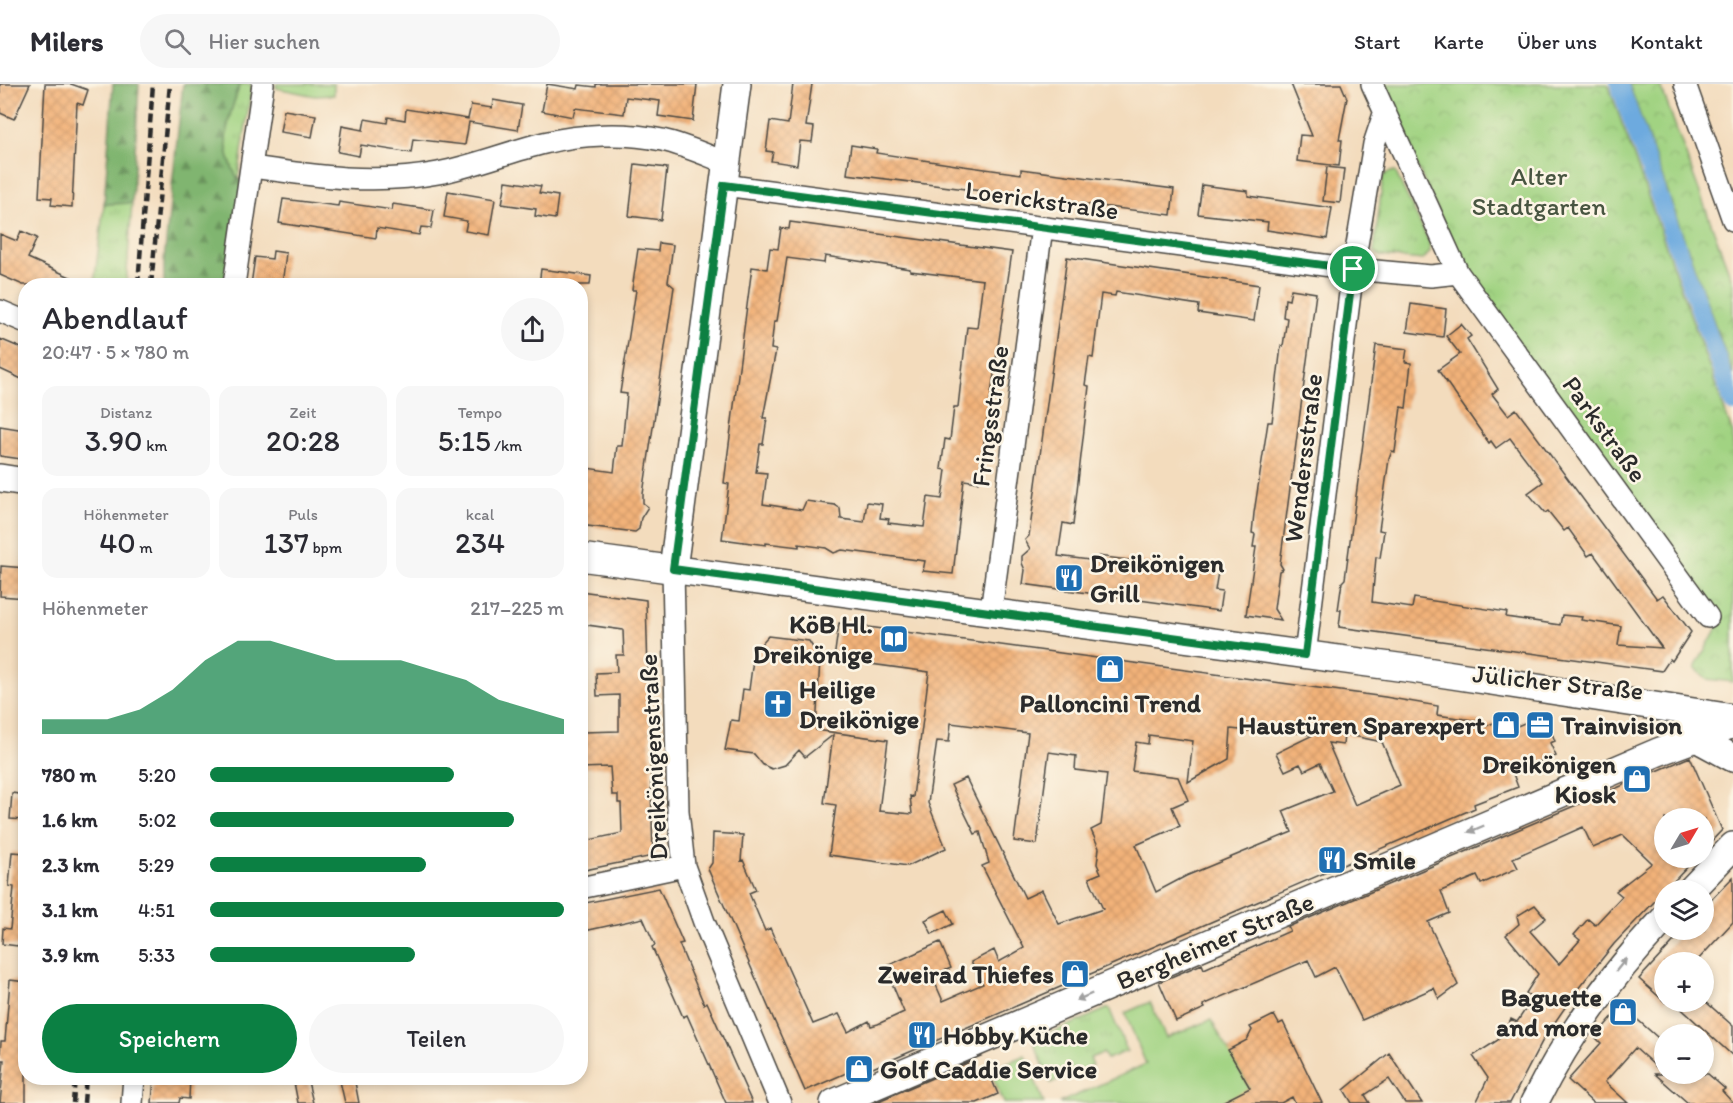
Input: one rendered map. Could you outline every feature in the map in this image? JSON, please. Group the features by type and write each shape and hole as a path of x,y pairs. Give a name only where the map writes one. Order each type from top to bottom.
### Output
{"main road":[{"path":"673,569 737,84"},
{"path":"0,478 18,481"},
{"name":"Jülicher Straße","path":"588,558 1413,669 1653,708 1728,709"},
{"name":"Jülicher Straße","path":"1413,669 1517,673 1728,709"},
{"path":"1534,689 1547,700 1650,717 1733,758"},
{"name":"Bergheimer Straße","path":"834,1103 1638,760 1696,738 1728,709"},
{"path":"1696,738 1733,739"},
{"path":"1701,880 1733,846"},
{"path":"1534,1103 1554,1064 1600,992 1654,931"}],"street":[{"path":"235,278 263,84"},
{"name":"Parkstraße","path":"1372,84 1458,273 1708,617"},
{"path":"1685,84 1732,212"},
{"name":"Wendersstraße","path":"1305,655 1353,269 1374,144 1384,114"},
{"name":"Loerickstraße","path":"252,167 301,175 358,180 400,178 438,173 485,162 544,143 606,135 664,140 726,174 1042,227 1353,269 1431,276 1458,273"},
{"name":"Fringsstraße","path":"991,612 1042,227"},
{"path":"0,311 18,319"},
{"name":"Dreikönigenstraße","path":"673,569 678,811 684,866 704,922 780,1103"},
{"path":"588,886 684,866"},
{"path":"132,1103 133,1085"}],"green space":[{"path":"113,84 139,84 132,203 104,204"},
{"path":"183,84 240,84 229,121 226,143 238,179 244,180 225,278 164,278"},
{"path":"240,84 252,84 238,179 226,143 229,121"},
{"path":"276,84 334,84 334,95 315,96 276,88"},
{"name":"Alter Stadtgarten","path":"1379,84 1608,84 1733,434 1733,682 1706,679 1695,668 1720,622 1471,283"},
{"path":"1629,84 1660,84 1733,283 1733,375"},
{"path":"1395,171 1429,242 1430,252 1423,260 1380,256 1374,251 1383,177"},
{"path":"132,203 127,278 95,278 104,204"},
{"path":"1150,1002 1166,1038 1211,1020 1250,1088 1229,1103 1059,1103 1146,1064 1125,1013"},
{"path":"1109,1008 1127,1051 1107,1059 1103,1053 1090,1058 1093,1065 1051,1083 1033,1041"},
{"path":"1025,1055 1044,1103 1004,1103 990,1070"}],"building":[{"path":"0,84 30,84 14,119 0,113"},
{"path":"45,84 71,84 88,90 83,105 77,103 72,207 51,205 52,198 39,197"},
{"path":"547,84 578,89 579,85 596,87 596,84 697,84 693,121 658,116 660,101 626,97 624,114 575,108 573,117 542,111"},
{"path":"793,84 812,84 806,126 814,127 812,142 800,141 797,165 771,161 773,152 766,151 770,121 788,124"},
{"path":"1291,84 1341,84 1347,98 1339,140 1342,140 1339,166 1297,161 1300,135 1312,136"},
{"path":"493,100 522,105 518,130 469,122 465,145 413,139 411,153 361,145 359,156 338,152 342,126 363,130 365,119 387,123 388,117 405,120 406,109 468,119 471,105 492,108"},
{"path":"284,110 316,115 312,137 280,132"},
{"path":"851,145 877,149 876,153 1021,174 1021,169 1174,189 1171,215 847,174"},
{"path":"635,164 667,168 661,220 629,216"},
{"path":"1327,167 1344,169 1340,203 1323,201"},
{"path":"506,181 541,186 539,193 558,196 555,219 535,216 536,209 502,204"},
{"path":"1202,185 1248,191 1248,196 1332,208 1327,239 1267,230 1268,222 1198,214"},
{"path":"448,191 495,199 489,235 465,231 467,221 444,217"},
{"path":"283,199 338,206 339,202 392,210 393,204 434,210 431,228 421,227 419,235 377,228 376,238 279,223"},
{"path":"790,222 1012,252 978,482 964,480 953,574 923,571 925,561 842,550 834,553 826,548 799,544 799,547 766,543 766,545 722,539 729,484 724,483 752,267 767,269 770,248 778,249 781,228 789,229","holes":["825,256 910,269 910,271 983,280 977,328 967,327 958,407 954,407 950,440 945,439 941,469 946,470 942,499 928,497 924,527 888,523 889,519 880,518 882,504 867,502 864,522 841,519 840,508 835,505 806,501 802,510 763,504 767,473 756,472 760,444 763,444 767,418 763,418 776,350 771,349 774,321 777,321 787,258 824,263"]},
{"path":"21,231 37,238 28,258 72,278 18,278 18,283 0,275 0,234 17,241"},
{"path":"659,243 673,245 668,282 674,287 643,494 643,503 648,507 641,518 639,529 635,532 588,526 588,468 614,472 617,446 622,446 627,394 620,393 636,290 632,290 638,249 658,251"},
{"path":"273,251 286,253 283,278 252,278 255,257 272,259"},
{"path":"1067,257 1259,285 1254,321 1198,313 1199,305 1116,292 1115,296 1101,294 1093,358 1089,357 1085,385 1089,386 1073,525 1063,523 1058,556 1097,561 1098,556 1218,572 1215,590 1222,591 1219,611 1023,584 1025,570 1022,556 1030,549 1025,540 1029,536"},
{"path":"541,269 591,276 590,285 588,285 588,278 540,278"},
{"path":"1291,289 1316,293 1280,564 1283,569 1279,571 1274,609 1281,620 1246,615 1256,547 1253,547 1255,534 1252,533 1254,513 1268,422 1272,422 1281,346 1283,346 1287,318 1283,317 1285,299 1289,300"},
{"path":"1411,304 1446,309 1443,337 1407,332"},
{"path":"1461,324 1471,336 1467,339 1498,389 1492,394 1508,415 1516,409 1657,599 1663,595 1691,632 1672,661 1670,659 1662,671 1339,627 1341,610 1338,610 1342,582 1345,579 1376,345 1407,349 1405,362 1411,363 1406,408 1401,407 1395,452 1392,451 1389,459 1379,530 1384,531 1380,558 1376,557 1372,602 1412,608 1414,598 1507,612 1506,617 1560,625 1562,615 1582,617 1581,620 1621,626 1618,645 1662,648 1593,553 1588,556 1568,528 1564,531 1548,511 1545,513 1528,493 1543,482 1510,438 1496,448 1491,441 1489,443 1438,370 1460,354 1446,336"},
{"path":"0,339 18,347 18,377 0,369"},
{"path":"0,426 18,429 18,459 0,456"},
{"path":"1,566 18,567 18,597 0,596"},
{"path":"588,592 646,600 653,856 588,869 588,840 622,833 621,803 618,803 618,795 612,795 610,767 588,768 588,732 619,731 619,695 597,696 596,673 617,672 616,655 624,655 623,630 588,625"},
{"path":"839,623 1385,697 1438,706 1437,715 1479,721 1481,728 1496,722 1498,728 1513,722 1515,727 1529,721 1532,728 1547,721 1555,741 1550,743 1556,756 1512,771 1518,787 1474,804 1475,808 875,1067 855,1075 853,1070 805,1091 708,869 712,863 713,833 743,835 741,861 743,860 756,890 749,893 765,931 770,928 813,1024 839,1014 848,1032 869,1021 871,1026 904,1012 885,967 940,942 951,968 932,976 943,1001 983,984 971,962 994,950 999,962 1024,948 982,866 989,863 980,832 975,834 951,785 966,778 1025,898 1042,890 1059,924 1103,909 1089,878 1101,873 1097,864 1099,848 1091,830 1101,825 1107,774 1075,770 1076,756 1049,752 1037,844 1014,841 1028,733 951,723 949,742 937,741 928,803 946,848 908,866 829,855 836,805 824,803 833,735 805,757 799,750 785,765 772,769 763,765 754,754 725,750 731,720 739,721 743,689 749,690 754,652 768,636 809,641 820,659 816,730 888,740 879,811 912,814 910,796 913,797 929,672 834,659","holes":["1251,726 1313,735 1276,753 1285,771 1300,764 1304,771 1320,763 1333,791 1283,811 1292,832 1186,876 1156,892 1136,845 1180,826 1172,807 1188,800 1178,777 1132,771 1136,742 1148,744 1149,735 1193,741 1188,782 1229,759 1231,729 1250,731","1344,734 1382,742 1400,785 1355,805 1328,743 1343,745"]},
{"path":"1690,757 1712,808 1654,808 1654,868 1686,868 1675,880 1654,880 1654,902 1614,944 1577,990 1544,1038 1510,1103 1476,1103 1488,1078 1473,1056 1498,1040 1511,1019 1517,1022 1533,998 1526,993 1538,974 1506,935 1519,924 1517,916 1535,905 1546,918 1530,931 1559,964 1580,940 1574,935 1588,919 1595,925 1622,896 1616,891 1652,863 1623,835 1593,848 1583,827 1513,858 1518,868 1481,884 1477,876 1441,891 1449,913 1428,922 1458,985 1439,999 1434,988 1362,1020 1335,967 1316,977 1308,960 1203,1005 1205,1008 1176,1021 1159,982 1202,964 1204,969 1290,931 1288,927"},
{"path":"12,793 18,794 18,820 10,819"},
{"path":"1714,812 1722,830 1714,838"},
{"path":"12,852 18,852 18,946 2,944 3,928 10,929 14,887 9,886"},
{"path":"1733,877 1733,922 1705,952 1664,952 1675,940 1714,940 1714,897"},
{"path":"659,888 683,943 679,944 704,1004 707,1002 752,1103 726,1103 687,1015 683,1017 652,947 655,945 643,918 588,930 588,902"},
{"path":"946,910 953,924 932,934 925,920"},
{"path":"1654,963 1654,992 1639,979"},
{"path":"10,980 18,981 18,1085 26,1085 26,1103 0,1103 4,1060 0,1060 1,1041 5,1041"},
{"path":"1622,1006 1654,1034 1654,1065 1635,1048 1605,1082 1628,1103 1593,1103 1568,1080 1601,1043 1595,1037"},
{"path":"1714,1009 1733,1026 1733,1056 1714,1039 1714,1024 1698,1024 1685,1012 1714,1012"},
{"path":"1274,1015 1279,1024 1283,1022 1322,1103 1295,1103 1292,1097 1281,1103 1220,1103 1250,1088 1228,1050 1247,1040 1252,1030 1250,1027"},
{"path":"1389,1053 1422,1103 1405,1103 1389,1079 1365,1095 1370,1103 1352,1103 1344,1090"},
{"path":"972,1061 978,1077 989,1073 998,1094 977,1103 874,1103"},
{"path":"1714,1079 1725,1089 1722,1091 1733,1103 1688,1103 1666,1084 1714,1084"},
{"path":"153,1085 190,1085 189,1099 180,1098 179,1103 152,1103"},
{"path":"295,1085 309,1085 313,1103 298,1103"},
{"path":"341,1085 356,1085 359,1103 345,1103"}],"waterway":[{"path":"1619,84 1733,403"}],"railway":[{"path":"139,278 153,84"},
{"path":"152,278 170,84"},
{"path":"73,1103 74,1085"},
{"path":"84,1103 85,1085"}],"place":[{"name":"Dreikönigen Grill","path":"1069,578"},
{"name":"KöB Hl. Dreikönige","path":"894,639"},
{"name":"Palloncini Trend","path":"1110,669"},
{"name":"Heilige Dreikönige","path":"778,704"},
{"name":"Haustüren Sparexpert","path":"1506,725"},
{"name":"Trainvision","path":"1540,725"},
{"name":"Dreikönigen Kiosk","path":"1637,779"},
{"name":"Smile","path":"1332,860"},
{"name":"Zweirad Thiefes","path":"1075,974"},
{"name":"Baguette and more","path":"1623,1012"},
{"name":"Hobby Küche","path":"922,1035"},
{"name":"Golf Caddie Service","path":"859,1069"}],"route":[{"path":"724,185 1353,269 1305,655 673,569 724,185"}]}
